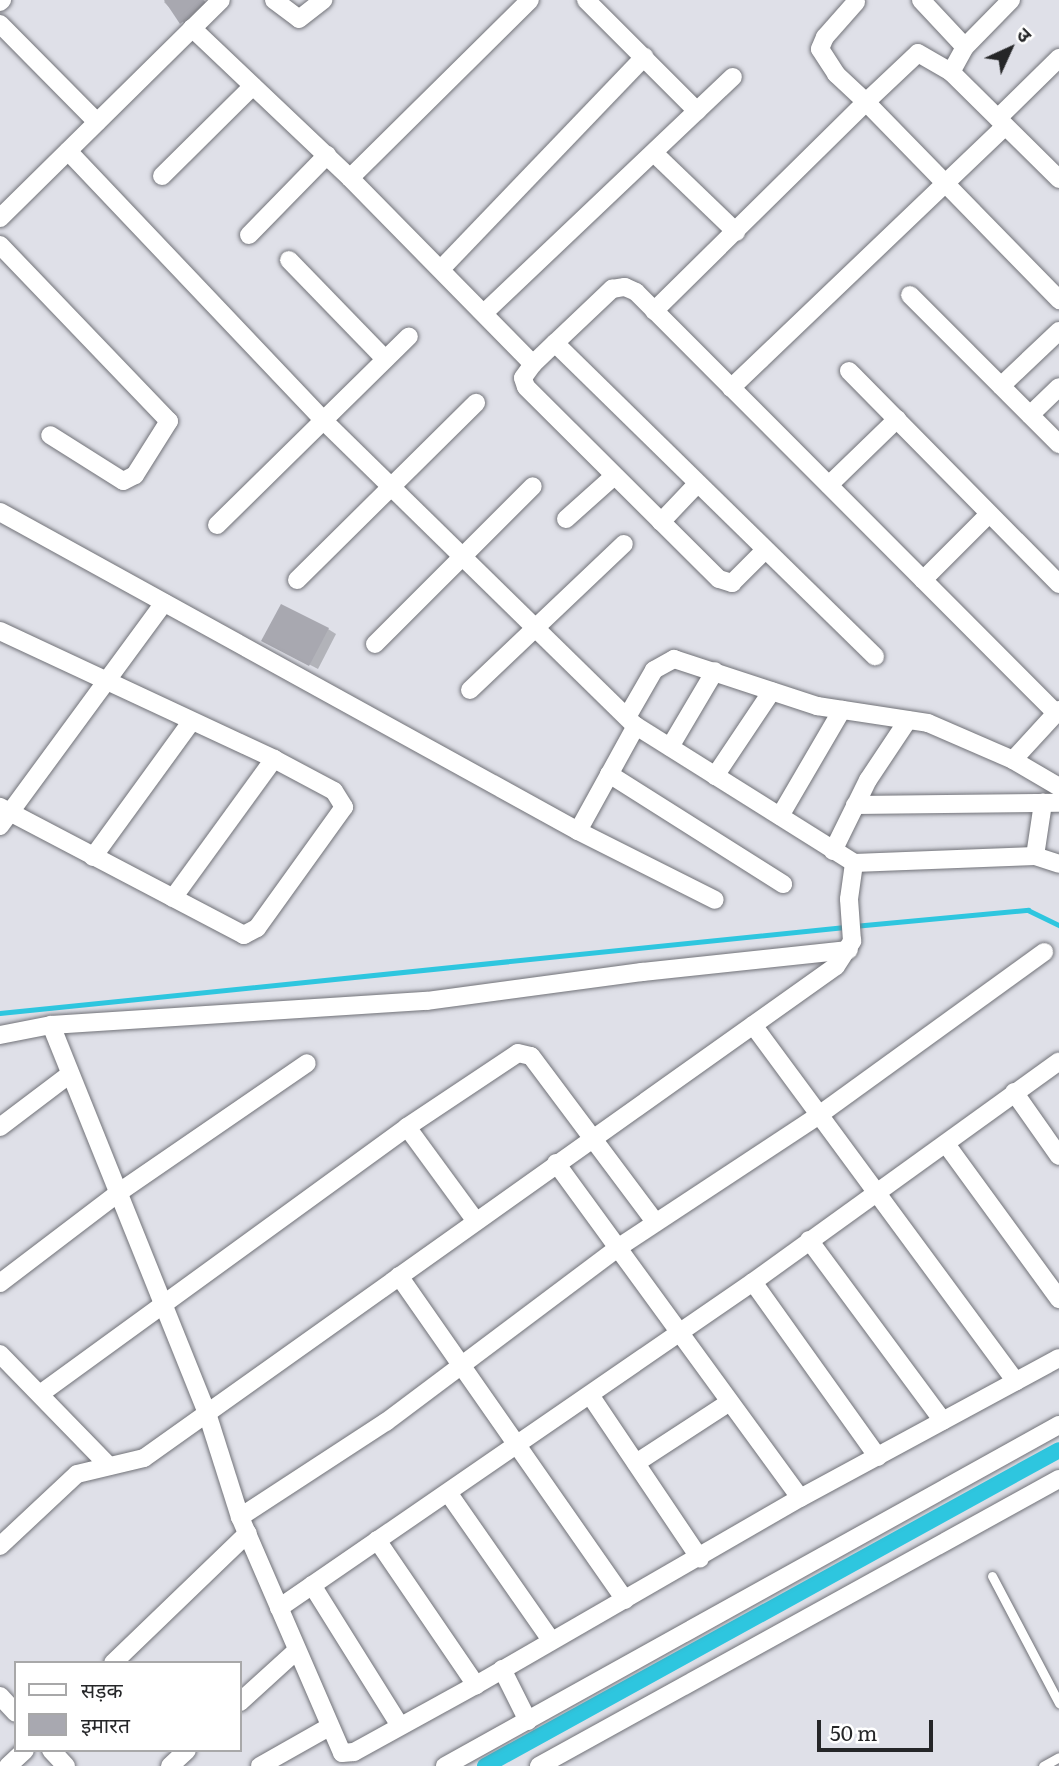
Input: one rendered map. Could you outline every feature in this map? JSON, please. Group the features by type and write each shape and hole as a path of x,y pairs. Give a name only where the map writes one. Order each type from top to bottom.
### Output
{"street":[{"path":"0,218 221,0"},
{"path":"274,0 299,19 323,0"},
{"path":"350,178 530,0"},
{"path":"586,0 697,111"},
{"path":"921,0 965,47"},
{"path":"951,72 965,47 1011,0"},
{"path":"856,2 825,37 820,49 836,74 948,184 1059,300"},
{"path":"0,24 97,122"},
{"path":"192,28 327,155 533,364"},
{"path":"654,311 918,52 951,72 1002,122 1056,169"},
{"path":"441,270 644,57"},
{"path":"731,388 948,184 1059,58"},
{"path":"484,313 733,77"},
{"path":"162,176 253,86"},
{"path":"68,151 323,420 632,721 854,863 1035,856 1059,864"},
{"path":"654,153 736,232"},
{"path":"249,234 327,155"},
{"path":"0,245 169,421 135,475 123,481 50,435"},
{"path":"289,260 385,359"},
{"path":"765,550 728,584 613,477 526,387 523,377 533,364 612,289 631,288 1057,712 1013,760"},
{"path":"910,295 1059,444"},
{"path":"1001,386 1059,331"},
{"path":"217,525 409,336"},
{"path":"555,343 875,656"},
{"path":"849,371 1059,584"},
{"path":"1030,415 1059,387"},
{"path":"297,580 389,485 477,403"},
{"path":"829,485 897,419"},
{"path":"566,519 613,477"},
{"path":"661,522 697,484"},
{"path":"374,644 533,486"},
{"path":"0,512 579,831 715,900"},
{"path":"923,580 989,514"},
{"path":"470,690 624,544"},
{"path":"0,631 110,682 191,722 274,760 334,791 344,807 341,814 252,932 237,933 93,857 3,815 110,682 164,603"},
{"path":"579,831 609,774 654,670 668,658 842,710 928,723 1013,760 1059,787"},
{"path":"670,747 715,671"},
{"path":"715,776 772,691"},
{"path":"780,816 842,710"},
{"path":"833,851 855,805 908,720"},
{"path":"93,857 191,722"},
{"path":"173,898 274,760"},
{"path":"609,774 783,884"},
{"path":"855,805 1051,803 1035,856"},
{"path":"0,1546 77,1474 144,1458 474,1220 836,966 851,946 849,899 854,863"},
{"path":"0,1035 51,1025 427,1001 851,946"},
{"path":"115,1661 244,1525 619,1247 819,1115 1044,952"},
{"path":"51,1025 160,1305 207,1413 244,1525 329,1727 339,1749 348,1754 476,1685 550,1639 700,1559 800,1498 1059,1358"},
{"path":"753,1025 878,1191 1016,1382"},
{"path":"40,1394 407,1127 510,1056 525,1052 593,1137 655,1222"},
{"path":"279,1608 449,1494 679,1330 752,1282 1059,1062"},
{"path":"0,1283 118,1193 307,1063"},
{"path":"0,1127 70,1074"},
{"path":"1014,1092 1059,1156"},
{"path":"407,1127 474,1220"},
{"path":"946,1144 1059,1299"},
{"path":"556,1163 679,1330 728,1403 800,1498"},
{"path":"809,1240 943,1421"},
{"path":"399,1276 625,1600"},
{"path":"752,1282 878,1457"},
{"path":"0,1354 109,1466"},
{"path":"590,1395 700,1559"},
{"path":"635,1463 728,1403"},
{"path":"445,1766 1059,1425"},
{"path":"539,1766 1059,1479"},
{"path":"449,1494 550,1639"},
{"path":"377,1540 476,1685"},
{"path":"312,1586 400,1726"},
{"path":"242,1700 296,1651"},
{"path":"502,1669 528,1721"},
{"path":"0,1696 14,1711"},
{"path":"260,1766 329,1727"},
{"path":"8,1766 23,1752"},
{"path":"53,1752 66,1766"},
{"path":"170,1766 185,1752"}],"lane":[{"path":"992,1576 1059,1703"},
{"path":"1043,1766 1059,1757"}],"building":[{"path":"164,0 203,0 205,3 180,24"},
{"path":"281,604 329,628 309,666 261,641"}],"waterway":[{"path":"854,926 1028,910 1059,925"},
{"path":"0,1013 845,927"},
{"path":"485,1766 1059,1450"}]}
